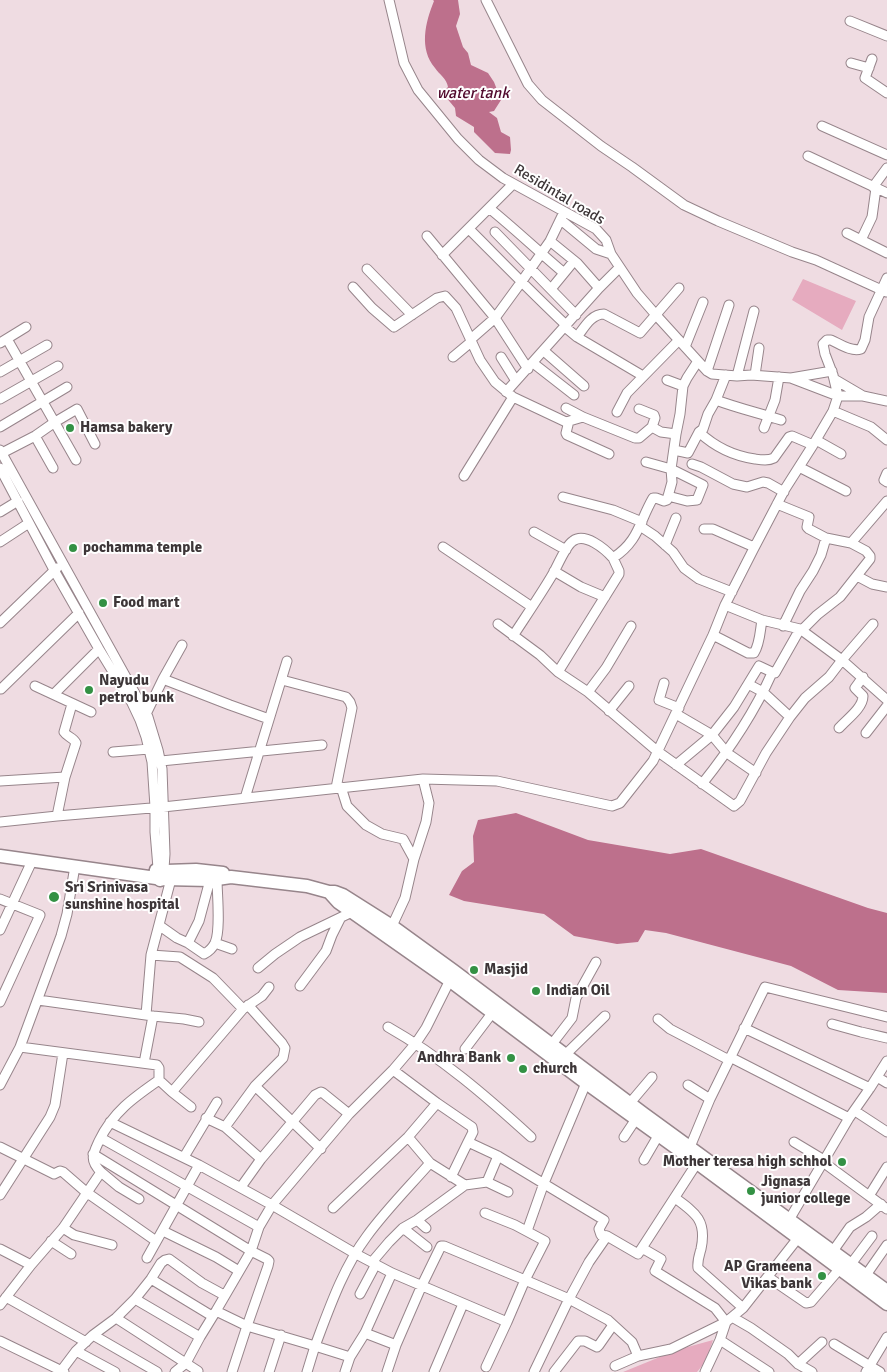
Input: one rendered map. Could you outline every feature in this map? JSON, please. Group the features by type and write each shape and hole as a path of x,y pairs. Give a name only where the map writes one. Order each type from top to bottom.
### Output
{"highway":[{"path":"0,848 162,873 213,879 231,877 307,886 343,895 392,926 493,1012 658,1136 697,1163 789,1220 833,1252 887,1304"},
{"path":"0,856 75,866 162,873 196,870 223,873 231,877"},
{"path":"329,892 338,902 352,912 452,976 552,1044 690,1146 798,1238 866,1275 887,1291"}],"street":[{"name":"Residintal roads","path":"389,0 404,63 418,90 458,139 479,160 562,216 596,229 606,240 619,268 637,293 707,371"},
{"path":"486,0 528,84 542,100 601,146 684,204 718,221 816,260 885,291"},
{"path":"850,21 887,36"},
{"path":"872,59 865,78 887,93"},
{"path":"851,63 868,68"},
{"path":"822,126 887,155"},
{"path":"808,156 887,193"},
{"path":"862,240 872,217 874,188 887,168"},
{"path":"442,255 514,184"},
{"path":"489,208 564,273"},
{"path":"452,357 495,318 550,241 562,216 596,248 611,254"},
{"path":"468,229 577,337 643,376"},
{"path":"495,232 576,315"},
{"path":"847,234 887,253"},
{"path":"427,236 495,318 530,366 574,395"},
{"path":"550,241 574,261 599,288"},
{"path":"552,289 574,261"},
{"path":"464,476 516,381 619,268"},
{"path":"367,270 412,315"},
{"path":"0,822 424,779 497,781 612,806 620,803 653,761 713,635 725,605 754,548 777,504 833,411 838,396 825,354 824,344 827,340 830,340 853,350 862,349 869,317 885,291 887,278"},
{"path":"353,287 372,308 394,327 436,298 445,296 456,308 480,360 495,382 510,394 566,422 584,417"},
{"path":"577,337 598,314 604,314 640,333 679,288"},
{"path":"617,412 625,396 643,376 682,344 703,302"},
{"path":"729,305 707,371 712,374 791,378 833,375 863,396"},
{"path":"737,376 754,311"},
{"path":"26,327 3,341 20,360 42,403 76,460"},
{"path":"0,372 47,345"},
{"path":"755,375 759,348"},
{"path":"544,351 584,386"},
{"path":"501,358 516,381"},
{"path":"613,558 631,542 654,498 667,500 672,482 671,469 683,386 698,360"},
{"path":"0,400 58,366"},
{"path":"686,477 692,464 688,453 702,429 726,375"},
{"path":"764,428 775,400 779,377"},
{"path":"791,378 838,396 863,396 887,401"},
{"path":"667,380 683,386"},
{"path":"0,428 67,387"},
{"path":"716,400 736,408 781,420"},
{"path":"566,408 635,438 638,438 652,427 655,416 640,409"},
{"path":"95,444 77,409 34,436 1,451 3,470 54,570 132,703 140,720 152,762 159,807"},
{"path":"833,411 871,427 887,440"},
{"path":"566,422 568,425 567,435 609,454"},
{"path":"652,427 662,432 676,434"},
{"path":"699,432 708,441 737,455 763,460 774,458 789,437 792,436 815,442 841,454"},
{"path":"34,436 53,468"},
{"path":"674,450 688,453"},
{"path":"646,462 671,469 703,485 697,500 687,502 668,496"},
{"path":"692,464 733,484 747,487 763,482 784,492"},
{"path":"799,467 846,491"},
{"path":"3,470 63,564 146,714 161,761 159,807 155,832 162,873 160,926 151,955 149,1015 144,1063"},
{"path":"887,472 884,480 887,482"},
{"path":"563,497 614,510 641,524 673,552 684,568 699,579 732,592"},
{"path":"851,543 887,500"},
{"path":"0,512 18,501"},
{"path":"702,784 727,753 752,713 772,673 775,673 801,629 840,597 870,559 866,550 851,543 826,538 808,529 809,517 777,504"},
{"path":"665,545 676,518"},
{"path":"0,542 29,522"},
{"path":"704,529 714,529 754,548"},
{"path":"534,532 566,550"},
{"path":"783,626 800,591 821,555 826,538"},
{"path":"513,636 573,540 592,541 605,549 613,558 619,574 558,672"},
{"path":"443,547 532,608"},
{"path":"0,623 54,570 63,564"},
{"path":"554,571 581,587 606,597"},
{"path":"857,576 872,584 887,587"},
{"path":"725,605 762,620 801,629 863,677 887,700"},
{"path":"1,689 79,614"},
{"path":"713,635 748,653 754,653 762,620"},
{"path":"498,624 540,655 558,672 588,692 657,751 734,806 740,801 766,753 790,717 805,698 829,677 873,624"},
{"path":"588,692 606,668 631,626"},
{"path":"146,714 182,645"},
{"path":"54,694 99,649"},
{"path":"245,798 288,661"},
{"path":"676,765 712,735 734,707 759,666 772,673"},
{"path":"839,728 863,701 863,696 855,688 863,677"},
{"path":"164,678 269,719"},
{"path":"282,680 346,697 350,702 352,708 338,787 347,806 366,825 382,834 403,839 414,859"},
{"path":"664,683 659,700 712,735 727,753 756,773"},
{"path":"748,684 763,692 790,717"},
{"path":"35,686 91,712"},
{"path":"610,711 629,686"},
{"path":"56,816 65,777 76,743 64,732 72,704"},
{"path":"866,733 887,706"},
{"path":"161,761 322,745"},
{"path":"113,752 149,749"},
{"path":"0,781 65,777"},
{"path":"392,926 405,898 414,859 426,822 429,803 424,779"},
{"path":"0,930 32,860"},
{"path":"0,1085 20,1046 61,936 67,914 75,866"},
{"path":"160,926 204,954 207,952 215,943 218,928 213,879"},
{"path":"180,957 185,942 199,921 213,879"},
{"path":"0,899 40,915 0,1002"},
{"path":"258,968 274,954 300,937 352,912"},
{"path":"300,986 326,952 340,918"},
{"path":"215,943 232,949"},
{"path":"151,955 180,957 213,978 245,1007 285,1048 283,1058 255,1086 225,1127"},
{"path":"552,1044 572,1018 576,998 596,962"},
{"path":"175,1372 186,1363 251,1251 259,1227 272,1205 350,1114 393,1070 416,1043 426,1028 452,976"},
{"path":"172,1092 245,1007 262,996 269,987"},
{"path":"690,1146 710,1099 765,987 887,1017"},
{"path":"38,1000 199,1022"},
{"path":"465,1049 493,1012"},
{"path":"565,1055 605,1016"},
{"path":"658,1019 670,1029 729,1060 852,1114 887,1132"},
{"path":"832,1024 887,1038"},
{"path":"388,1027 416,1043 483,1094 531,1136"},
{"path":"744,1028 870,1088"},
{"path":"20,1046 158,1066 159,1080 191,1106"},
{"path":"0,1195 50,1117 55,1105 63,1053"},
{"path":"789,1220 852,1114 887,1061"},
{"path":"393,1070 472,1127 473,1132 451,1177"},
{"path":"630,1103 652,1077"},
{"path":"877,1077 887,1084"},
{"path":"139,1199 119,1187 101,1172 94,1163 93,1154 110,1122 132,1099 159,1080"},
{"path":"526,1231 586,1083"},
{"path":"688,1085 710,1099"},
{"path":"255,1086 321,1149"},
{"path":"240,1187 315,1095 323,1092 350,1114"},
{"path":"184,1157 216,1102"},
{"path":"333,1208 408,1137 437,1103"},
{"path":"206,1118 225,1127 261,1159"},
{"path":"624,1137 636,1119"},
{"path":"110,1122 199,1164 392,1273 506,1322"},
{"path":"644,1160 658,1136"},
{"path":"408,1137 430,1163 465,1185"},
{"path":"101,1138 259,1227"},
{"path":"468,1142 498,1156 604,1220 599,1229 601,1235 607,1236 638,1254 697,1163"},
{"path":"794,1142 824,1161 884,1206 850,1227 833,1252"},
{"path":"0,1146 54,1174 60,1171 63,1172 86,1192 156,1241"},
{"path":"93,1154 269,1261 232,1372"},
{"path":"487,1182 498,1156"},
{"path":"307,1372 332,1300 356,1254 368,1236 430,1163"},
{"path":"147,1258 199,1164"},
{"path":"869,1196 887,1167"},
{"path":"0,1305 30,1264 63,1228 101,1172"},
{"path":"119,1187 129,1176"},
{"path":"360,1294 374,1263 389,1242 403,1228 465,1185 487,1182 508,1192"},
{"path":"675,1198 694,1211 700,1220 703,1237 698,1268 743,1308"},
{"path":"485,1213 545,1241 486,1366"},
{"path":"417,1220 426,1228"},
{"path":"63,1228 74,1235 112,1245"},
{"path":"403,1228 427,1248"},
{"path":"163,1231 216,1257 239,1271"},
{"path":"534,1372 568,1298 607,1236"},
{"path":"768,1277 806,1304 811,1302 872,1236"},
{"path":"615,1366 638,1356 671,1349 729,1320 743,1308 798,1238"},
{"path":"51,1241 71,1254"},
{"path":"866,1275 887,1245"},
{"path":"387,1372 396,1345 441,1246 568,1298 608,1320 632,1342 638,1356"},
{"path":"642,1248 661,1259 655,1271 715,1308 729,1320 751,1328 788,1354 798,1364 812,1372"},
{"path":"0,1249 30,1264"},
{"path":"0,1341 59,1371 76,1351 116,1318 135,1299 165,1260 169,1260 224,1296"},
{"path":"345,1372 350,1357 365,1333 392,1273"},
{"path":"151,1279 214,1314 350,1357"},
{"path":"6,1297 86,1342"},
{"path":"135,1299 200,1336"},
{"path":"434,1372 463,1304"},
{"path":"116,1318 198,1372"},
{"path":"705,1372 729,1320"},
{"path":"554,1372 578,1341 585,1341 597,1347 613,1325"},
{"path":"365,1333 396,1345"},
{"path":"93,1336 157,1372"},
{"path":"270,1372 281,1336"},
{"path":"867,1369 887,1337"},
{"path":"720,1340 769,1372"},
{"path":"798,1364 822,1342"},
{"path":"834,1344 867,1369 880,1372"},
{"path":"76,1351 115,1372"}],"shaded area":[{"path":"803,279 856,301 842,330 792,300"},
{"path":"713,1340 706,1361 697,1372 623,1372 677,1350"}],"water":[{"name":"water tank","path":"433,0 458,0 460,14 456,26 463,47 468,53 471,65 488,73 494,82 501,100 494,111 489,112 497,118 501,132 510,137 510,154 495,153 474,132 474,127 456,116 455,108 445,96 447,84 430,61 425,44 426,27"},
{"path":"516,813 588,840 670,854 701,849 887,913 887,993 838,990 791,966 666,933 645,930 638,942 617,944 574,936 544,914 464,901 449,895 462,871 474,862 473,836 478,820"}],"place":[{"name":"Hamsa bakery","path":"70,428"},
{"name":"pochamma temple","path":"73,548"},
{"name":"Food mart","path":"103,603"},
{"name":"Nayudu petrol bunk","path":"89,690"},
{"name":"Sri Srinivasa sunshine hospital","path":"54,897"},
{"name":"Masjid","path":"474,970"},
{"name":"Indian Oil","path":"536,991"},
{"name":"Andhra Bank","path":"511,1058"},
{"name":"church","path":"523,1069"},
{"name":"Mother teresa high schhol","path":"842,1162"},
{"name":"Jignasa junior college","path":"751,1191"},
{"name":"AP Grameena Vikas bank","path":"822,1276"}]}
